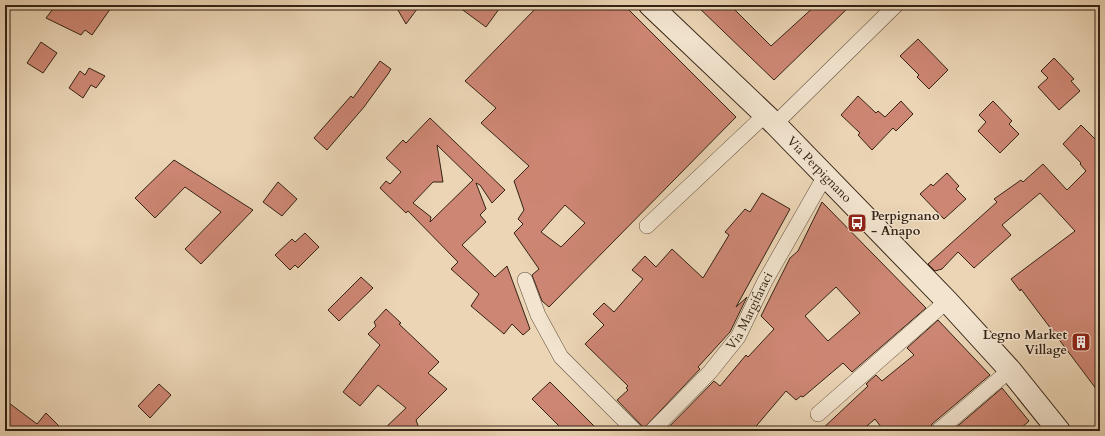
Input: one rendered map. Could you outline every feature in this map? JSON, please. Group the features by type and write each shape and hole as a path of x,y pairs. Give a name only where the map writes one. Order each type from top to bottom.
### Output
{"street":[{"name":"Via Perpignano","path":"650,5 770,119 947,301 1010,370 1059,431"},
{"path":"647,226 770,119 896,5"},
{"name":"Via Margifaraci","path":"652,431 710,372 738,337 765,281 825,176"},
{"path":"525,280 538,315 561,357 635,431"},
{"path":"818,414 947,301"},
{"path":"938,431 1010,370"}],"building":[{"path":"56,5 113,5 92,35 85,30 81,35 46,18"},
{"path":"395,5 420,5 406,24"},
{"path":"456,5 502,5 486,27"},
{"path":"539,5 624,5 736,117 549,307 542,301 532,275 539,269 514,233 523,224 518,219 524,210 514,181 529,166 481,123 496,108 465,81","holes":["565,205 585,223 561,247 541,232"]},
{"path":"696,5 730,5 771,46 816,5 851,5 774,80"},
{"path":"918,39 948,70 929,89 917,77 919,75 900,56"},
{"path":"41,42 57,53 43,73 27,63"},
{"path":"1054,58 1074,79 1071,81 1080,91 1059,110 1038,87 1048,78 1041,71"},
{"path":"380,61 391,69 364,107 327,150 314,138 351,96 353,98"},
{"path":"89,68 105,76 96,88 91,85 83,98 69,88 80,71 85,75"},
{"path":"858,96 876,113 878,111 885,117 901,101 913,114 896,131 893,128 872,150 858,135 860,133 841,115"},
{"path":"993,101 1012,121 1009,124 1019,134 1000,153 978,131 986,122 979,115"},
{"path":"430,118 505,190 492,203 480,185 476,183 486,209 480,215 486,222 462,245 495,277 507,266 530,329 523,335 512,324 504,334 471,306 479,294 451,269 458,262 408,211 406,213 380,188 386,181 390,184 401,172 386,158 403,140 406,143","holes":["437,145 473,180 430,222 431,217 413,203 433,182 443,182"]},
{"path":"1081,125 1100,144 1100,394 1021,289 1020,291 1011,279 1075,231 1040,193 1002,225 1011,235 974,268 958,252 942,269 935,271 928,264 997,202 994,199 1021,180 1023,182 1043,164 1067,190 1086,171 1080,164 1081,163 1063,144"},
{"path":"174,160 253,210 201,264 185,249 221,212 185,187 155,218 135,198"},
{"path":"947,173 959,186 956,189 966,199 944,219 920,194 931,184 933,186"},
{"path":"278,182 297,199 282,216 263,202"},
{"path":"762,193 790,209 736,307 747,297 730,332 698,367 700,369 644,428 617,400 628,390 626,388 628,386 585,344 604,325 593,314 604,303 614,312 643,279 632,270 645,256 656,267 672,249 703,278 729,235 725,232 745,209 750,212"},
{"path":"822,202 926,308 852,372 843,363 803,397 801,396 796,400 786,391 752,431 665,431 714,381 720,386 746,355 748,357 774,329 761,316 790,258 798,251","holes":["836,287 860,313 828,341 805,316"]},
{"path":"305,233 319,247 298,268 295,265 290,270 275,255 292,239 295,242"},
{"path":"361,277 373,288 339,321 328,310"},
{"path":"386,309 401,323 399,324 439,362 428,373 447,389 416,420 420,431 382,431 406,408 378,385 360,406 343,392 380,345 368,334 376,326 374,322"},
{"path":"938,320 990,375 932,424 929,431 884,431 875,419 861,431 820,431 868,386 866,384 876,375 882,381 914,355 907,348"},
{"path":"550,382 599,431 564,431 532,399"},
{"path":"159,384 171,395 150,418 138,406"},
{"path":"1002,388 1029,421 1018,431 952,431"},
{"path":"5,400 37,424 46,413 64,431 11,431 5,426"}],"place":[{"name":"Perpignano - Anapo","path":"857,223"},
{"name":"Legno Market Village","path":"1081,342"}]}
